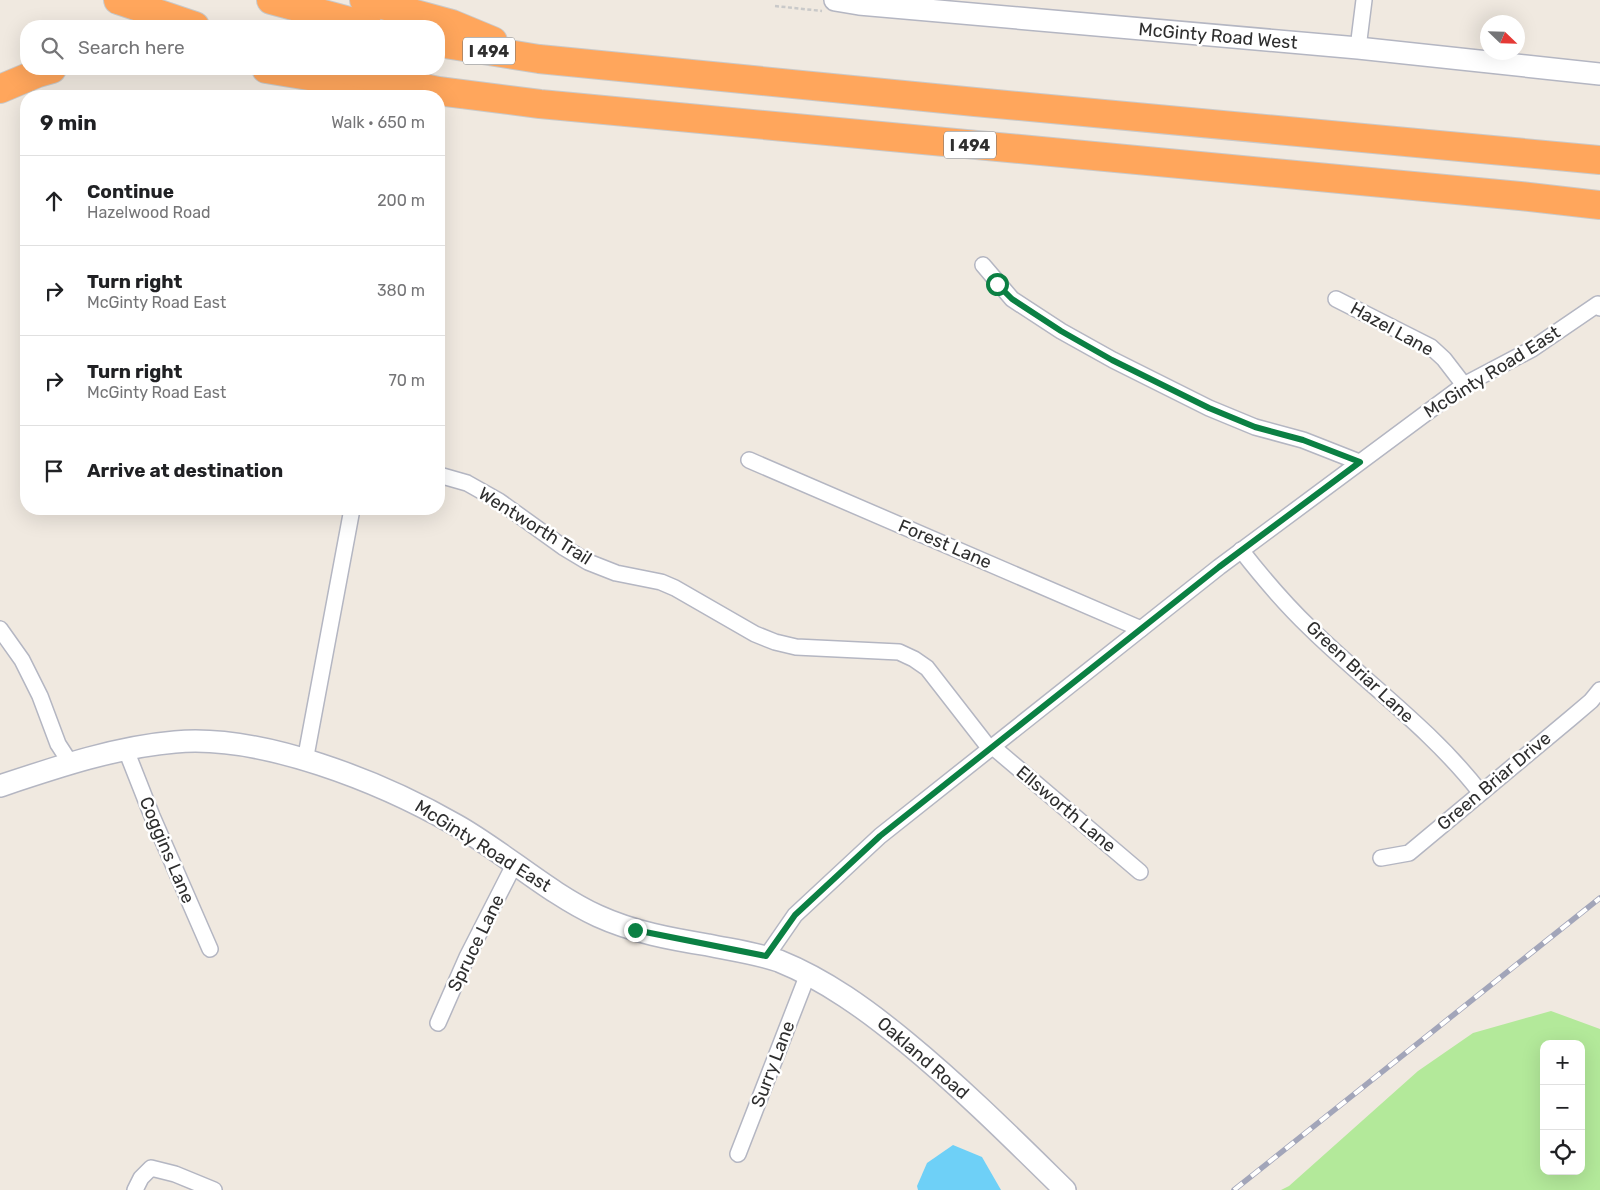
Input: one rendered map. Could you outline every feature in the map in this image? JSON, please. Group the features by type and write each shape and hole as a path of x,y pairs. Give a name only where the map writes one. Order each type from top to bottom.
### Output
{"highway":[{"path":"118,0 177,20"},
{"path":"270,0 345,20"},
{"path":"364,0 437,20"},
{"path":"445,22 539,59"},
{"name":"I 494","path":"445,44 539,59 1600,160"},
{"path":"0,73 20,67"},
{"path":"0,89 33,75"},
{"path":"303,75 333,80 381,79"},
{"name":"I 494","path":"366,75 433,90"},
{"name":"I 494","path":"445,92 540,104 1600,205"}],"street":[{"name":"McGinty Road West","path":"843,0 859,4 961,6 1600,74"},
{"path":"1358,48 1364,0"},
{"path":"983,264 1012,299 1061,331 1112,360 1209,408 1255,427 1303,440 1360,462"},
{"name":"Hazel Lane","path":"1336,299 1431,347 1444,359 1464,385"},
{"name":"McGinty Road East","path":"0,786 71,764 139,746 178,741 215,742 253,747 347,774 404,797 456,825 560,894 596,915 635,930 676,940 763,956 795,915 880,836 1242,550 1464,385 1532,349 1599,306"},
{"name":"Forest Lane","path":"749,460 1142,629"},
{"name":"Wentworth Trail","path":"445,477 467,483 499,501 563,547 588,562 616,573 654,580 675,588 755,634 775,642 796,647 899,652 914,659 927,668 992,748"},
{"path":"305,761 351,515"},
{"name":"Green Briar Lane","path":"1242,550 1253,565 1310,628 1441,748 1463,770 1480,792"},
{"path":"0,628 22,660 40,696 58,744 71,764"},
{"name":"Green Briar Drive","path":"1381,858 1408,852 1571,718 1600,690"},
{"name":"Ellsworth Lane","path":"992,748 1140,872"},
{"name":"Coggins Lane","path":"126,750 152,816 210,949"},
{"name":"Spruce Lane","path":"438,1023 467,957 515,863"},
{"name":"Oakland Road","path":"763,956 808,974 859,1005 937,1068 1065,1190"},
{"name":"Surry Lane","path":"738,1154 808,974"},
{"path":"136,1190 141,1178 151,1168 176,1174 214,1190"}],"green space":[{"path":"1551,1011 1600,1029 1600,1190 1281,1190 1289,1186 1418,1071 1473,1033"}],"water":[{"path":"953,1145 982,1157 1001,1190 918,1190 917,1186 927,1163"}],"railway":[{"path":"1234,1190 1600,898"}],"route":[{"path":"635,930 676,940 766,956 795,915 880,836 1219,567 1360,462 1303,440 1255,427 1209,408 1112,360 1061,331 1012,299 997,284"}]}
